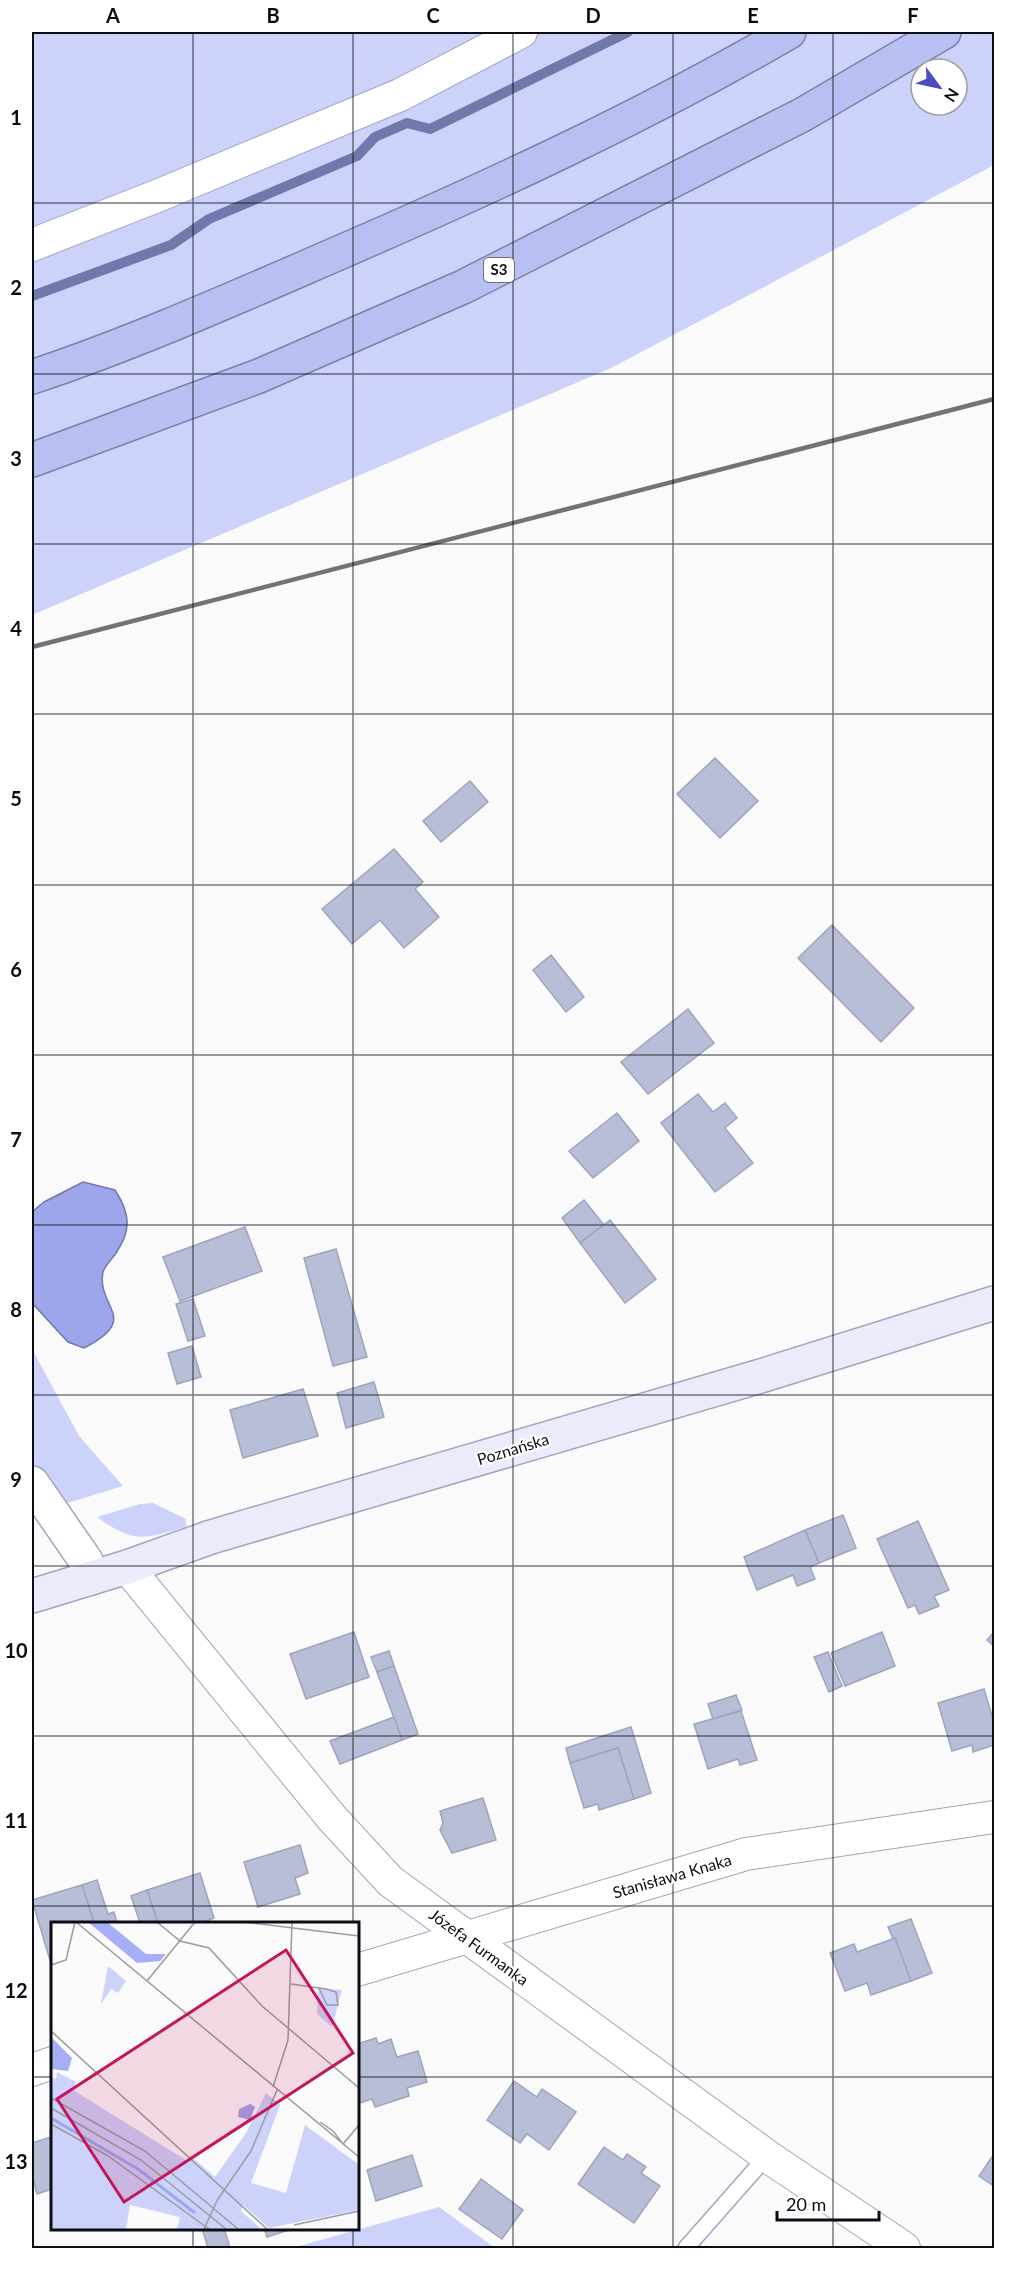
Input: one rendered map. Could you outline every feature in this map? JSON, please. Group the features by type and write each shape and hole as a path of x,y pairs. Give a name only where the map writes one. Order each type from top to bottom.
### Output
{"highway":[{"path":"32,377 218,306 424,216 613,127 789,32"},
{"name":"S3","path":"32,460 260,376 463,287 802,116 944,32"}],"main road":[{"name":"Poznańska","path":"32,1596 127,1567 212,1537 764,1375 994,1303"}],"street":[{"path":"32,244 157,196 400,95 521,32"},
{"path":"32,1483 86,1561 91,1578"},
{"name":"Józefa Furmanka","path":"127,1567 332,1818 390,1881 767,2157 904,2248"},
{"name":"Stanisława Knaka","path":"358,1970 746,1854 994,1817"},
{"path":"32,2070 51,2063"}],"lane":[{"path":"686,2248 767,2157"}],"shaded area":[{"path":"32,32 994,32 994,165 611,368 32,615"},
{"path":"32,1349 79,1436 123,1486 32,1514"},
{"path":"153,1503 186,1519 186,1527 140,1537 121,1532 97,1517 140,1504"},
{"path":"439,2207 495,2248 292,2248"}],"water":[{"path":"83,1182 115,1190 124,1206 127,1222 125,1237 103,1272 105,1295 114,1320 110,1329 101,1338 84,1348 68,1342 32,1303 32,1212 44,1202"}],"building":[{"path":"715,758 758,801 720,838 677,794"},
{"path":"470,781 488,802 441,842 423,821"},
{"path":"394,849 423,882 415,889 439,917 404,948 380,920 352,944 322,909"},
{"path":"832,925 914,1008 881,1042 798,958"},
{"path":"551,955 584,997 566,1012 533,970"},
{"path":"688,1009 714,1043 648,1094 621,1062"},
{"path":"698,1094 713,1112 725,1103 737,1118 725,1128 753,1163 715,1192 661,1123"},
{"path":"617,1113 639,1141 593,1178 569,1151"},
{"path":"584,1200 604,1225 580,1243 562,1218"},
{"path":"610,1220 656,1279 625,1303 580,1243"},
{"path":"245,1227 262,1271 180,1301 163,1257"},
{"path":"336,1249 367,1357 333,1366 304,1258"},
{"path":"193,1299 205,1336 188,1341 176,1304"},
{"path":"192,1346 201,1377 177,1384 168,1353"},
{"path":"374,1382 384,1417 346,1428 337,1393"},
{"path":"303,1389 318,1436 243,1458 230,1410"},
{"path":"843,1515 856,1548 819,1563 805,1530"},
{"path":"918,1521 949,1590 934,1596 939,1606 919,1614 915,1605 908,1608 877,1539"},
{"path":"805,1530 819,1563 810,1567 815,1579 797,1586 793,1575 757,1590 744,1557"},
{"path":"354,1632 369,1677 306,1699 290,1654"},
{"path":"882,1632 895,1666 845,1686 831,1653"},
{"path":"994,1632 994,1646 987,1640"},
{"path":"389,1651 394,1666 377,1672 371,1657"},
{"path":"828,1652 842,1686 829,1692 814,1657"},
{"path":"394,1666 418,1734 402,1740 377,1672"},
{"path":"984,1689 994,1722 994,1745 973,1752 972,1745 952,1751 938,1703"},
{"path":"736,1695 742,1710 713,1719 708,1704"},
{"path":"741,1711 757,1760 740,1765 738,1759 708,1769 694,1724"},
{"path":"394,1717 402,1740 340,1764 330,1741"},
{"path":"631,1727 651,1793 634,1799 618,1748 570,1763 566,1748"},
{"path":"618,1748 634,1799 599,1810 598,1804 584,1808 570,1763"},
{"path":"483,1798 496,1840 452,1853 440,1830 443,1823 440,1811"},
{"path":"300,1845 308,1873 295,1878 300,1894 258,1907 244,1862"},
{"path":"200,1873 214,1918 203,1922 158,1922 147,1890"},
{"path":"97,1880 108,1914 114,1912 117,1922 94,1922 82,1885"},
{"path":"82,1885 94,1922 51,1922 51,1964 32,1900"},
{"path":"147,1890 158,1922 140,1922 131,1896"},
{"path":"911,1919 932,1973 911,1981 888,1927"},
{"path":"895,1938 911,1981 871,1995 867,1983 845,1991 830,1953 854,1944 857,1952"},
{"path":"376,2038 378,2044 391,2039 397,2057 418,2051 427,2082 407,2088 409,2096 375,2107 372,2099 358,2104 358,2044"},
{"path":"514,2081 537,2097 542,2089 576,2112 549,2150 527,2134 520,2143 487,2120"},
{"path":"51,2137 51,2189 37,2194 32,2175 32,2143"},
{"path":"604,2147 623,2160 627,2154 646,2167 641,2173 660,2186 634,2223 578,2184"},
{"path":"994,2154 994,2186 979,2176"},
{"path":"412,2155 422,2186 376,2201 367,2170"},
{"path":"481,2179 523,2210 502,2239 459,2209"},
{"path":"202,2229 224,2229 230,2248 208,2248"},
{"path":"264,2229 292,2229 267,2237"}],"waterway":[{"path":"32,296 171,245 209,219 357,156 375,137 407,123 430,129 628,32"}],"railway":[{"path":"32,647 994,399"}]}
